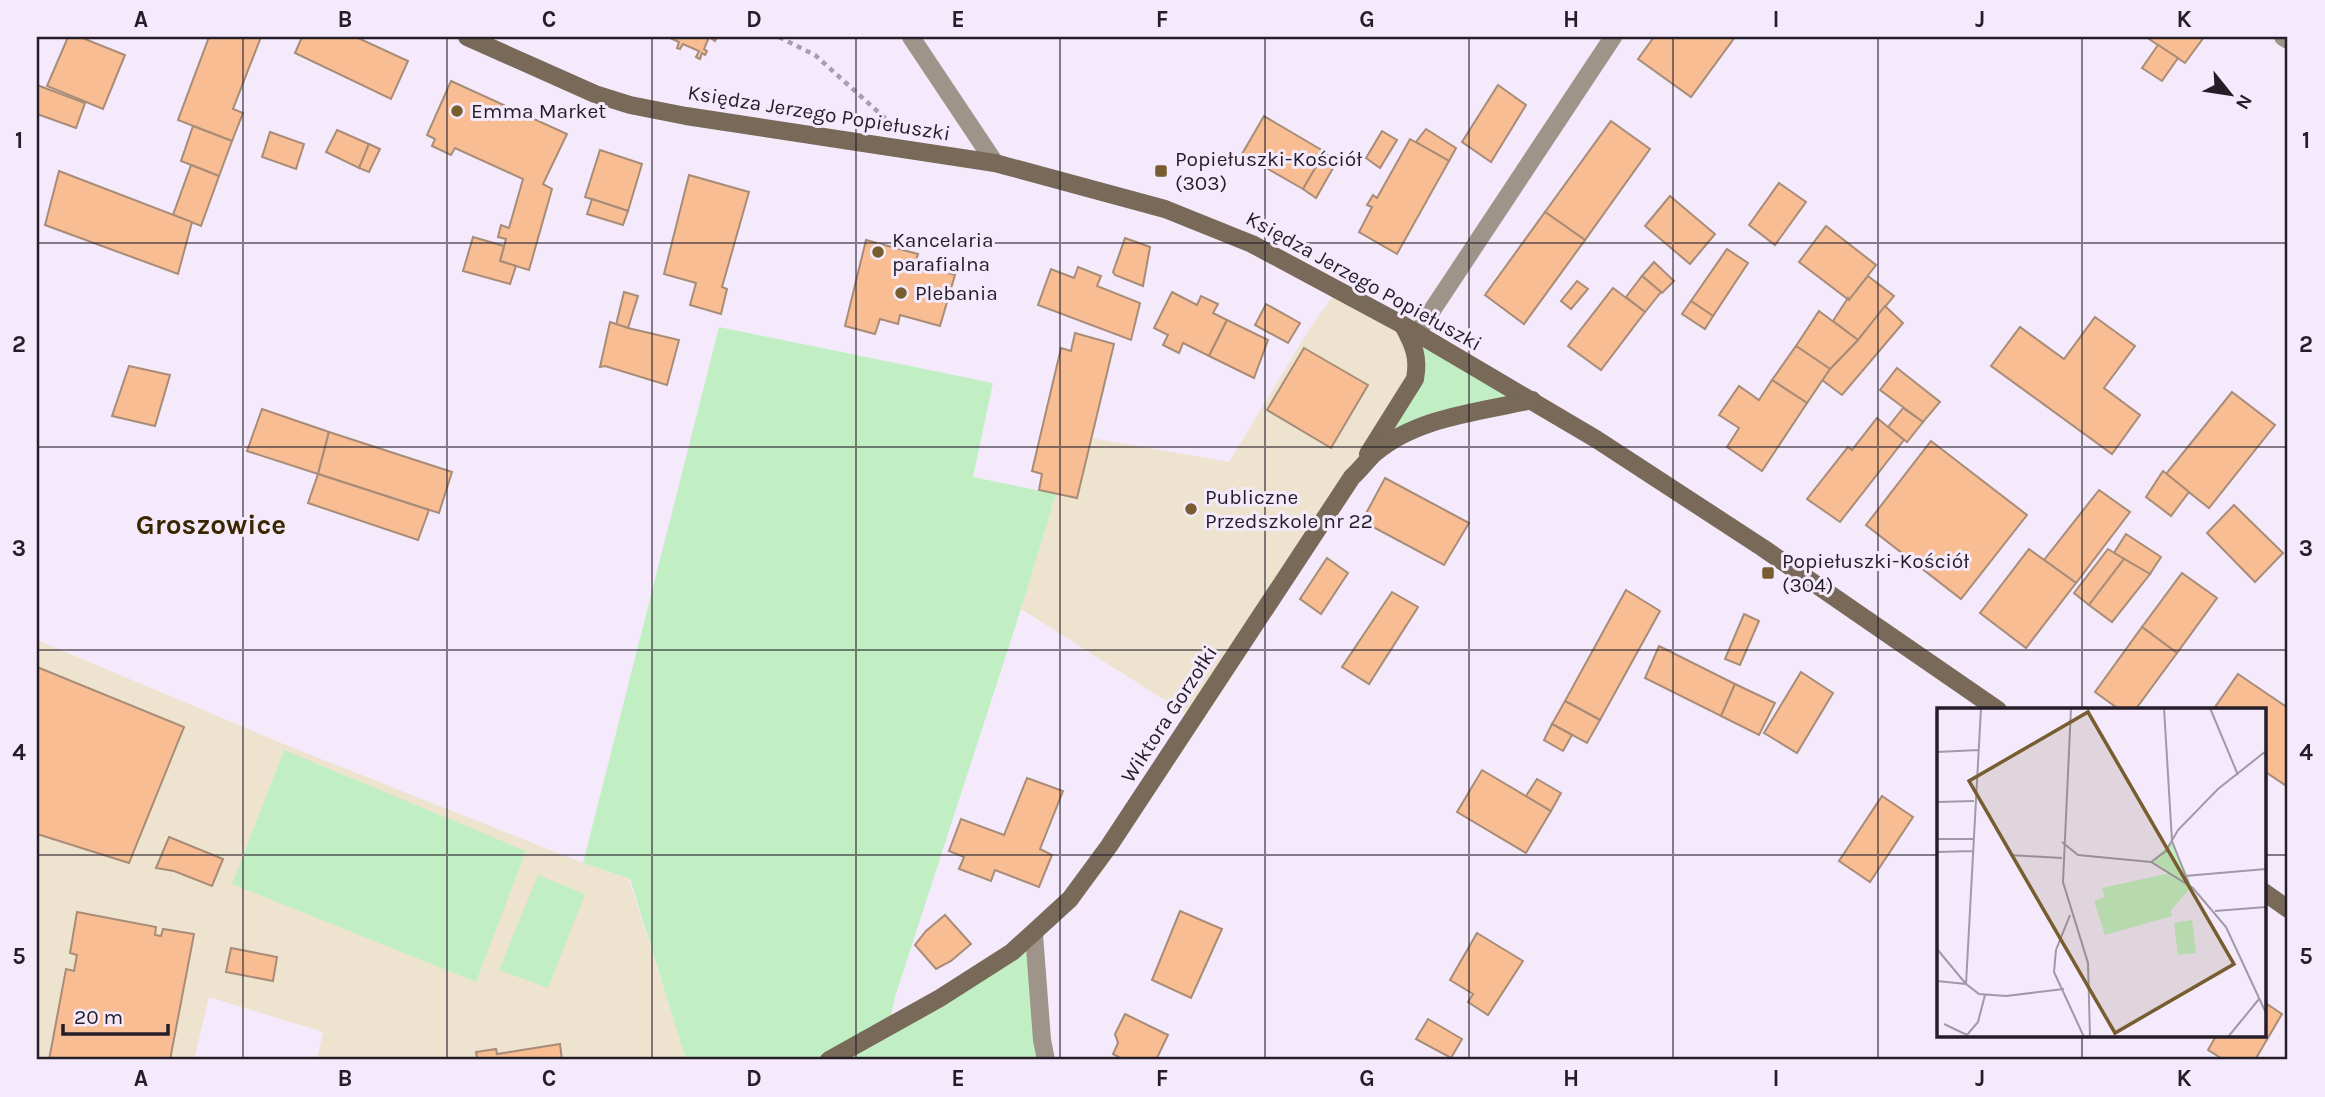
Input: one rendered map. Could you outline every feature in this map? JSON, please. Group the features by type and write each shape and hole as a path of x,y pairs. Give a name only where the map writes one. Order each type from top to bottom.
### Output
{"main road":[{"name":"Księdza Jerzego Popiełuszki","path":"467,37 595,94 631,106 995,163 1165,209 1209,225 1252,244 1410,329 1596,439 1731,527 1995,708"},
{"path":"1353,477 1415,379 1418,365 1410,329"},
{"name":"Wiktora Gorzołki","path":"829,1060 940,998 1012,952 1070,899 1109,846 1353,477 1374,454 1398,438 1430,423 1532,400"},
{"path":"2266,893 2288,909"}],"street":[{"path":"911,37 995,163"},
{"path":"1410,329 1613,37"},
{"path":"2283,37 2288,40"},
{"path":"1034,934 1046,1060"}],"path":[{"path":"779,37 815,55 888,122"}],"shaded area":[{"name":"Publiczne Przedszkole nr 22","path":"1338,289 1403,325 1415,379 1193,718 1021,609 1056,494 1077,497 1091,438 1229,462 1310,328"},
{"path":"37,640 286,745 629,879 686,1060 317,1060 323,1032 209,997 194,1060 37,1060"}],"green space":[{"path":"1403,325 1532,400 1430,423 1374,453 1415,379"},
{"path":"719,327 993,383 973,477 1056,494 895,997 889,1026 1034,934 1046,1060 686,1060 630,879 583,863"},
{"path":"284,750 526,851 476,982 232,884"},
{"path":"538,875 585,894 548,988 499,970"}],"building":[{"path":"68,37 80,37 125,55 103,109 47,86"},
{"path":"209,37 261,37 233,109 243,113 232,141 178,120"},
{"path":"302,37 356,37 408,61 391,99 295,53"},
{"path":"668,37 709,37 704,49 707,51 705,55 702,53 700,59 696,57 699,51 683,44 680,49 677,48 679,42"},
{"path":"1654,37 1735,37 1691,97 1638,59"},
{"path":"2146,37 2204,37 2185,63"},
{"path":"2158,45 2178,58 2162,81 2142,68"},
{"path":"451,81 567,134 543,184 552,189 529,270 500,261 506,239 498,237 501,225 509,228 523,179 455,148 451,155 432,146 435,139 427,135"},
{"path":"37,85 85,103 76,128 37,114"},
{"path":"1498,85 1526,105 1491,162 1462,142"},
{"path":"1264,116 1325,152 1303,189 1242,154"},
{"path":"1611,121 1650,149 1585,240 1545,212"},
{"path":"193,126 232,141 219,176 181,161"},
{"path":"1426,129 1456,148 1449,161 1416,142"},
{"path":"337,130 369,144 359,168 326,152"},
{"path":"1382,131 1397,140 1380,168 1366,158"},
{"path":"270,132 304,144 296,169 262,157"},
{"path":"1410,139 1449,161 1397,254 1359,232 1372,207 1367,205 1373,195 1377,198"},
{"path":"369,144 380,149 369,172 359,168"},
{"path":"600,150 642,164 628,211 585,197"},
{"path":"1324,153 1337,161 1316,198 1303,189"},
{"path":"191,165 219,176 201,226 173,215"},
{"path":"59,171 192,222 178,274 45,225"},
{"path":"689,175 749,192 722,287 727,289 721,314 690,305 696,283 664,274"},
{"path":"1779,183 1806,202 1775,245 1749,225"},
{"path":"1670,196 1715,234 1690,264 1645,226"},
{"path":"592,199 628,211 623,225 587,214"},
{"path":"1545,212 1585,240 1524,324 1485,295"},
{"path":"1826,226 1876,265 1849,300 1799,262"},
{"path":"473,237 504,246 500,261 516,266 510,284 463,271"},
{"path":"1125,238 1150,247 1143,286 1113,272"},
{"name":"Plebania","path":"866,240 918,254 915,264 955,275 940,326 900,315 898,324 880,319 875,334 845,326"},
{"path":"1727,249 1748,263 1713,316 1691,301"},
{"path":"1654,262 1674,281 1662,293 1642,276"},
{"path":"1078,267 1101,276 1097,286 1140,303 1131,340 1038,305 1051,269 1074,278"},
{"path":"1642,276 1661,292 1645,312 1626,297"},
{"path":"1868,276 1894,296 1858,340 1833,321 1848,298 1849,300"},
{"path":"1577,281 1588,289 1571,309 1561,301"},
{"path":"1613,288 1645,312 1601,370 1568,346"},
{"path":"624,292 638,296 628,328 616,325"},
{"path":"1172,292 1197,305 1201,296 1218,304 1213,313 1227,320 1209,356 1183,343 1179,353 1163,345 1168,335 1154,328"},
{"path":"1691,301 1713,316 1705,329 1682,314"},
{"path":"1266,304 1300,323 1288,343 1255,325"},
{"path":"1885,306 1903,323 1842,395 1822,380"},
{"path":"1819,311 1858,340 1830,369 1796,346"},
{"path":"2095,317 2135,346 2104,388 2140,415 2112,454 1991,366 2020,327 2064,359"},
{"path":"1227,320 1268,340 1254,378 1209,356"},
{"path":"610,322 679,340 667,385 605,366 600,367"},
{"path":"1075,333 1114,344 1077,498 1039,490 1042,474 1032,471 1061,348 1071,351"},
{"path":"1796,346 1830,369 1807,403 1772,380"},
{"path":"1304,348 1368,385 1331,448 1267,410"},
{"path":"129,366 170,375 155,426 112,416"},
{"path":"1897,368 1940,402 1923,422 1880,390"},
{"path":"1772,380 1807,403 1762,471 1727,447 1739,428 1719,415 1739,386 1759,400"},
{"path":"2232,392 2275,425 2209,508 2166,474"},
{"path":"1903,408 1923,422 1907,442 1888,427"},
{"path":"262,409 329,432 318,474 247,451"},
{"path":"1877,418 1904,440 1840,522 1807,499 1848,447 1852,450"},
{"path":"329,432 452,472 439,513 318,474"},
{"path":"1931,441 2027,515 1961,599 1866,525"},
{"path":"2163,471 2189,492 2171,516 2146,497"},
{"path":"318,474 429,510 418,540 308,503"},
{"path":"1385,478 1469,523 1444,565 1362,521"},
{"path":"2099,490 2130,512 2076,583 2044,560"},
{"path":"2234,505 2283,553 2255,582 2207,533"},
{"path":"2126,534 2161,557 2150,574 2114,553"},
{"path":"2029,549 2076,583 2026,648 1980,613"},
{"path":"2108,549 2124,559 2089,605 2074,593"},
{"path":"1327,558 1348,573 1321,614 1300,599"},
{"path":"2124,559 2150,574 2112,622 2089,605"},
{"path":"2182,573 2217,598 2177,653 2142,627"},
{"path":"1626,590 1660,611 1600,720 1565,701"},
{"path":"1392,592 1418,607 1369,684 1342,667"},
{"path":"1744,614 1759,621 1740,665 1725,659"},
{"path":"2142,627 2177,653 2136,708 2117,708 2095,692"},
{"path":"1659,646 1735,684 1721,716 1645,678"},
{"path":"37,667 184,727 129,863 37,834"},
{"path":"1801,672 1833,693 1797,753 1764,733"},
{"path":"2238,674 2288,708 2288,787 2266,772 2266,708 2214,708"},
{"path":"1735,684 1775,703 1759,735 1721,716"},
{"path":"1565,701 1600,720 1587,743 1552,724"},
{"path":"1552,724 1572,735 1563,751 1544,740"},
{"path":"1482,770 1551,811 1526,853 1457,812"},
{"path":"1027,778 1063,791 1040,849 1052,855 1039,887 995,870 991,881 959,869 964,857 949,851 961,819 1004,835"},
{"path":"1537,779 1561,793 1551,811 1526,796"},
{"path":"1882,796 1913,817 1870,882 1839,861"},
{"path":"169,837 223,859 212,886 174,871 156,868"},
{"path":"1180,911 1222,929 1191,998 1152,980"},
{"path":"77,912 156,927 155,935 161,936 163,929 194,934 170,1060 49,1060 66,969 74,971 77,955 70,953"},
{"path":"945,915 971,944 951,961 936,969 915,945 926,931"},
{"path":"1477,933 1523,961 1488,1015 1468,1002 1473,994 1450,980"},
{"path":"231,948 277,957 273,981 226,972"},
{"path":"2266,1003 2282,1014 2255,1060 2224,1060 2208,1050 2215,1038 2266,1038"},
{"path":"1125,1014 1168,1035 1156,1060 1124,1060 1113,1054 1118,1043 1115,1034"},
{"path":"1428,1019 1462,1039 1451,1058 1416,1039"},
{"path":"560,1044 562,1060 462,1060 477,1058 476,1052 496,1049 497,1054"}],"place":[{"name":"Emma Market","path":"457,111"},
{"name":"Popiełuszki-Kościół (303)","path":"1161,171"},
{"name":"Kancelaria parafialna","path":"878,252"},
{"name":"Plebania","path":"901,293"},
{"name":"Publiczne Przedszkole nr 22","path":"1191,509"},
{"name":"Popiełuszki-Kościół (304)","path":"1768,573"}],"district":[{"name":"Groszowice","path":"211,524"}]}
